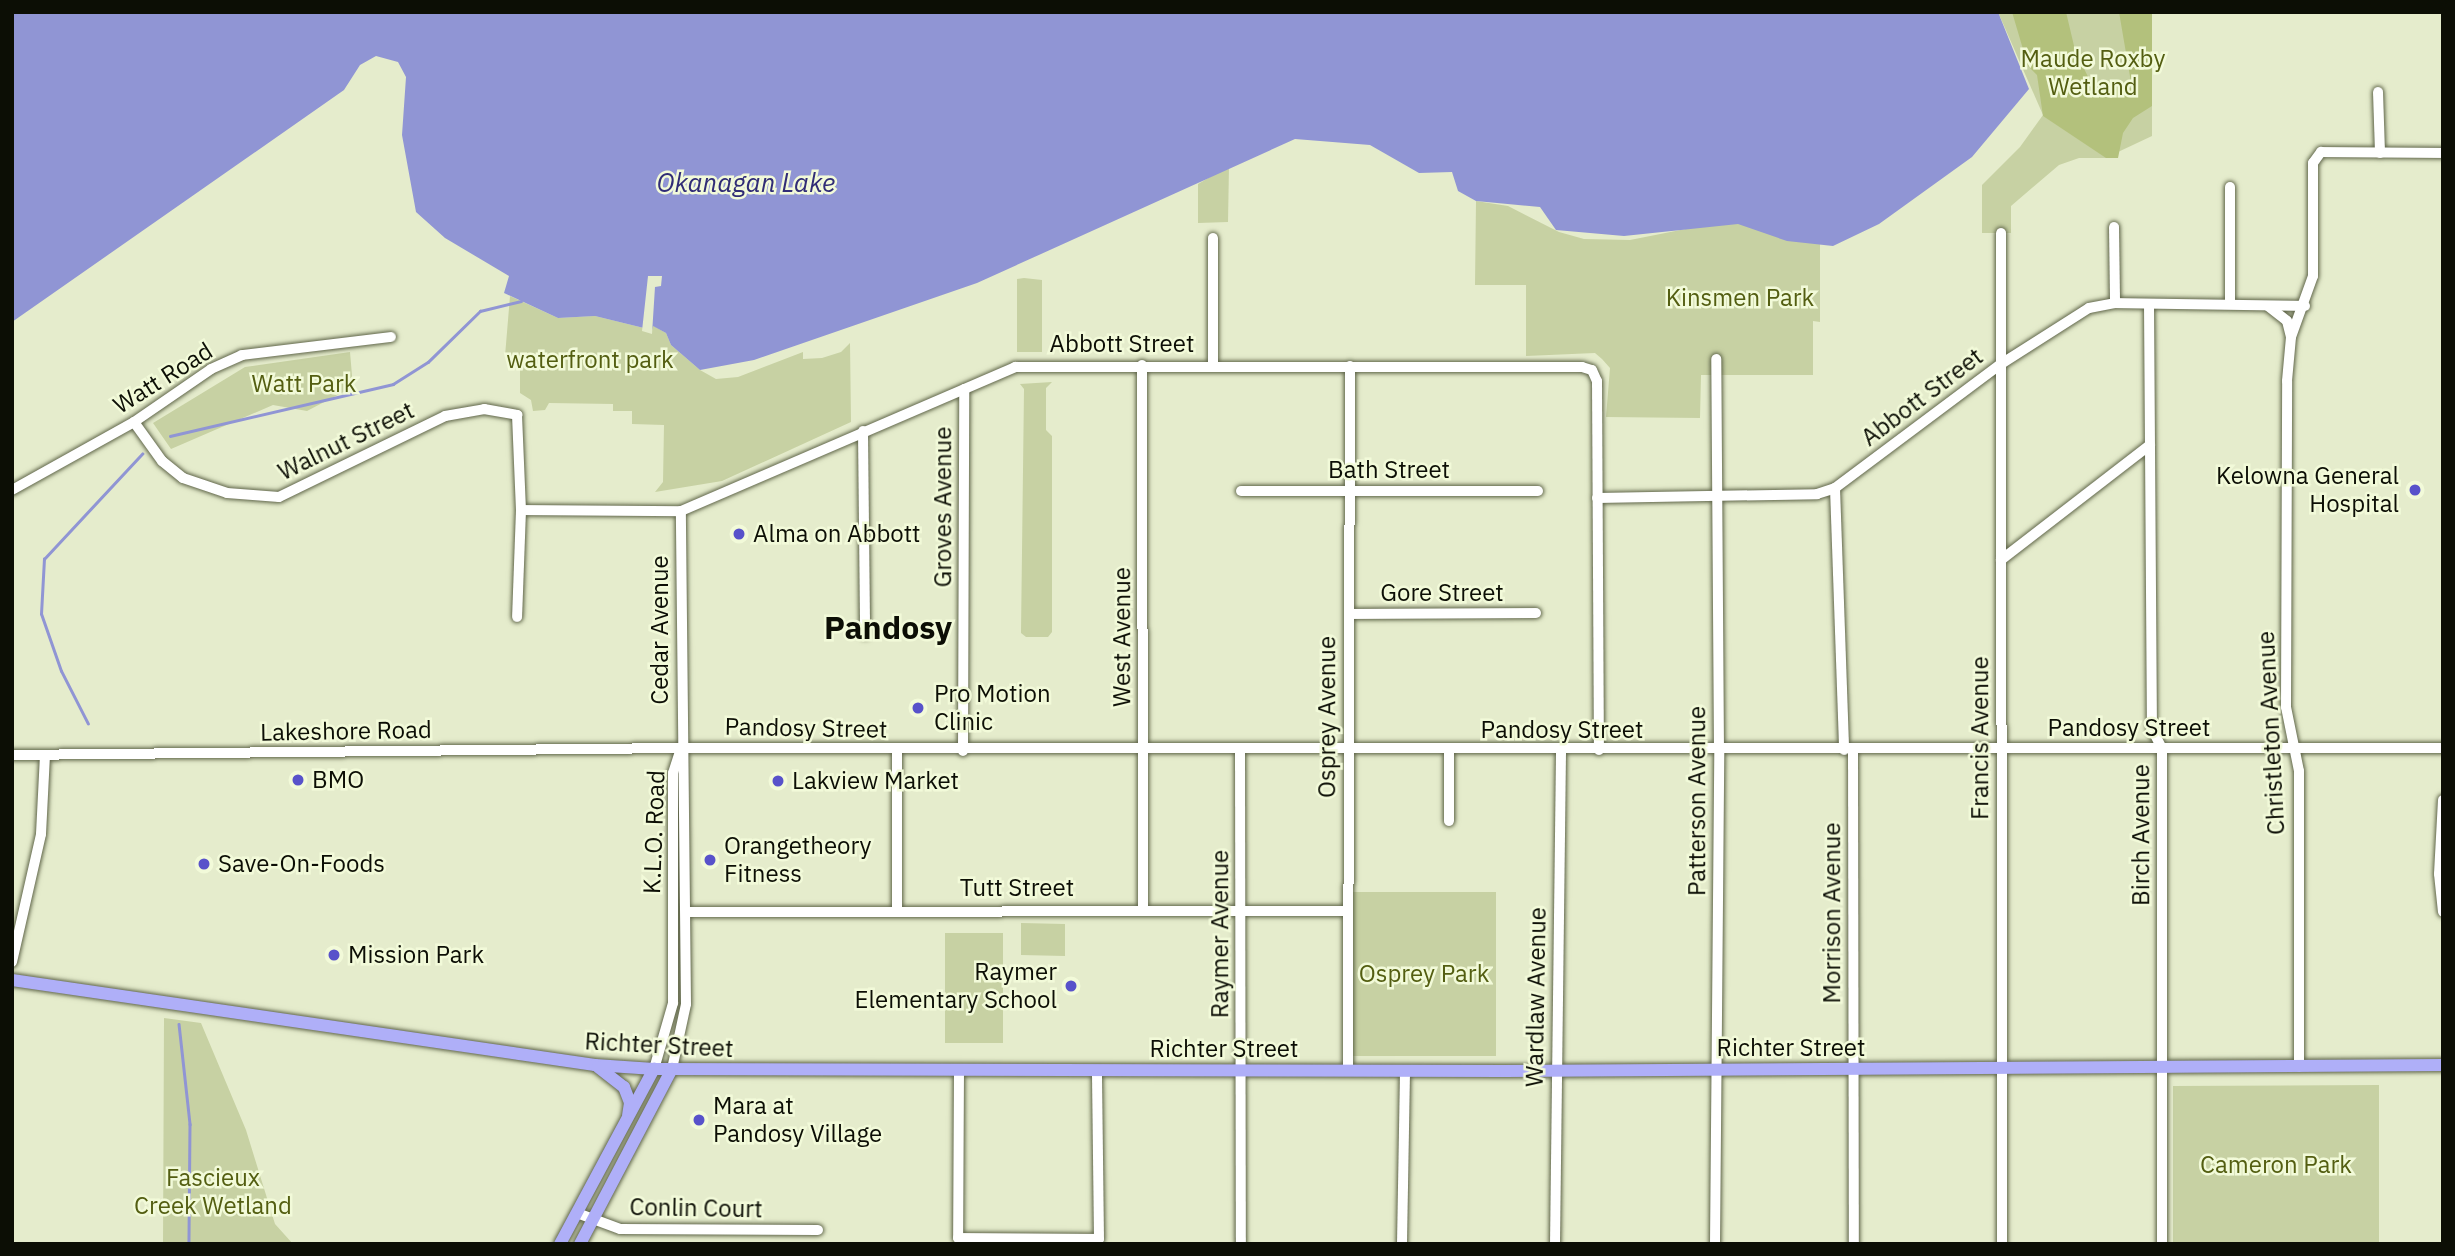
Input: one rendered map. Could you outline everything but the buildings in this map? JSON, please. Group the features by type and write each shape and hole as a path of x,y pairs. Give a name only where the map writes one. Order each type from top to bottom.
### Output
{"main road":[{"name":"Richter Street","path":"12,980 595,1065 654,1069 1405,1071 2443,1065"},
{"path":"595,1065 624,1087 630,1103 627,1124"},
{"name":"K.L.O. Road","path":"560,1244 627,1124 654,1069"},
{"name":"K.L.O. Road","path":"580,1244 672,1069"}],"street":[{"path":"2378,92 2380,153 2443,153"},
{"name":"Christleton Avenue","path":"2299,1067 2299,771 2286,707 2291,337 2305,306 2313,276 2313,163 2321,152 2380,153"},
{"path":"2230,187 2230,304"},
{"path":"2114,227 2115,303"},
{"name":"Francis Avenue","path":"2001,233 2002,1244"},
{"path":"1213,238 1213,365"},
{"name":"Abbott Street","path":"681,511 1015,367 1142,365 1592,370 1597,381 1597,498 1715,498 1817,494 1835,488 2001,364 2089,308 2115,303 2305,306"},
{"name":"Birch Avenue","path":"2149,304 2151,729 2162,749 2162,1244"},
{"path":"2265,304 2287,321 2291,337"},
{"name":"Watt Road","path":"12,490 134,422 211,369 242,355 391,337"},
{"name":"Patterson Avenue","path":"1715,1244 1719,750 1716,359"},
{"name":"West Avenue","path":"1142,365 1143,908"},
{"name":"Osprey Avenue","path":"1348,1069 1350,366"},
{"name":"Groves Avenue","path":"963,751 964,389"},
{"name":"Walnut Street","path":"134,422 162,461 183,478 227,493 279,498 445,416 484,409 517,415 521,510"},
{"path":"863,431 865,634"},
{"path":"2001,560 2150,445"},
{"name":"Morrison Avenue","path":"1835,488 1849,750 1854,1244"},
{"name":"Bath Street","path":"1241,491 1538,491"},
{"path":"1597,498 1599,750"},
{"path":"517,617 521,510 681,511"},
{"name":"Cedar Avenue","path":"681,511 681,748"},
{"name":"Gore Street","path":"1349,614 1535,613"},
{"name":"Pandosy Street","path":"681,748 1449,751 2443,748"},
{"name":"Lakeshore Road","path":"12,755 681,748"},
{"name":"K.L.O. Road","path":"672,1069 686,1004 685,773 681,748"},
{"name":"K.L.O. Road","path":"654,1069 673,1003 673,773 681,748"},
{"path":"897,750 897,910"},
{"name":"Wardlaw Avenue","path":"1555,1244 1555,1070 1561,750"},
{"name":"Raymer Avenue","path":"1240,751 1241,1244"},
{"path":"1448,821 1449,751"},
{"path":"12,962 41,834 45,755"},
{"path":"2443,800 2439,874 2443,912"},
{"name":"Tutt Street","path":"686,912 1143,908 1347,911"},
{"path":"960,1070 958,1238 1099,1239 1097,1071"},
{"path":"1402,1244 1405,1071"},
{"name":"Conlin Court","path":"577,1213 593,1221 620,1228 817,1230"}],"green space":[{"name":"Maude Roxby Wetland","path":"1998,12 2152,12 2152,136 2118,152 2118,158 2079,158 2059,165 2011,206 2011,233 1982,233 1982,185 2020,147 2043,115"},
{"path":"2012,12 2066,12 2075,50 2092,85 2107,97 2114,87 2132,88 2119,12 2152,12 2152,106 2133,118 2123,133 2118,158 2106,158 2043,116 2037,75 2028,66"},
{"path":"1229,166 1228,222 1198,223 1198,184"},
{"name":"Kinsmen Park","path":"1476,201 1508,206 1559,232 1584,239 1630,240 1741,218 1820,236 1820,322 1813,321 1813,375 1701,375 1700,418 1606,417 1610,368 1602,359 1595,353 1526,356 1526,285 1475,285"},
{"path":"1017,279 1042,280 1042,352 1017,352"},
{"name":"waterfront park","path":"510,296 558,318 595,316 652,330 652,325 666,333 671,345 700,370 716,379 738,377 803,352 803,359 822,358 841,352 850,343 851,422 722,481 655,492 663,482 664,425 632,424 632,411 613,411 613,404 549,403 545,410 533,411 531,400 520,393 520,357 505,356"},
{"name":"Watt Park","path":"350,352 353,387 307,411 273,405 171,449 153,423 245,367"},
{"path":"1052,382 1046,388 1046,430 1052,436 1052,632 1048,637 1026,637 1021,633 1024,389 1020,384"},
{"name":"Osprey Park","path":"1353,892 1496,892 1496,1056 1353,1056"},
{"path":"1021,923 1065,924 1065,956 1021,955"},
{"path":"945,933 1003,933 1003,1043 945,1043"},
{"name":"Fascieux Creek Wetland","path":"164,1018 201,1023 246,1130 275,1224 293,1244 163,1244"},
{"name":"Cameron Park","path":"2379,1085 2379,1244 2173,1244 2173,1086"}],"water":[{"name":"Okanagan Lake","path":"12,12 1998,12 2029,89 1972,157 1879,224 1833,246 1787,241 1738,224 1624,236 1556,230 1540,207 1476,201 1458,191 1452,172 1419,173 1370,145 1295,139 977,283 754,360 700,370 671,345 666,333 653,326 652,330 595,316 558,318 504,293 509,276 445,238 416,212 402,135 406,77 398,62 376,56 360,65 344,90 12,322"}],"pier":[{"path":"648,276 662,276 661,286 655,287 652,334 642,331"}],"waterway":[{"path":"170,436 393,384 428,362 480,311 521,301"},
{"path":"88,724 61,671 41,614 44,559 142,454"},
{"path":"179,1024 190,1124 189,1244"}],"place":[{"name":"Kelowna General Hospital","path":"2415,490"},
{"name":"Alma on Abbott","path":"739,534"},
{"name":"Pro Motion Clinic","path":"918,708"},
{"name":"BMO","path":"298,780"},
{"name":"Lakview Market","path":"778,781"},
{"name":"Orangetheory Fitness","path":"710,860"},
{"name":"Save-On-Foods","path":"204,864"},
{"name":"Mission Park","path":"334,955"},
{"name":"Raymer Elementary School","path":"1071,986"},
{"name":"Mara at Pandosy Village","path":"699,1120"}],"district":[{"name":"Pandosy","path":"888,627"}]}
